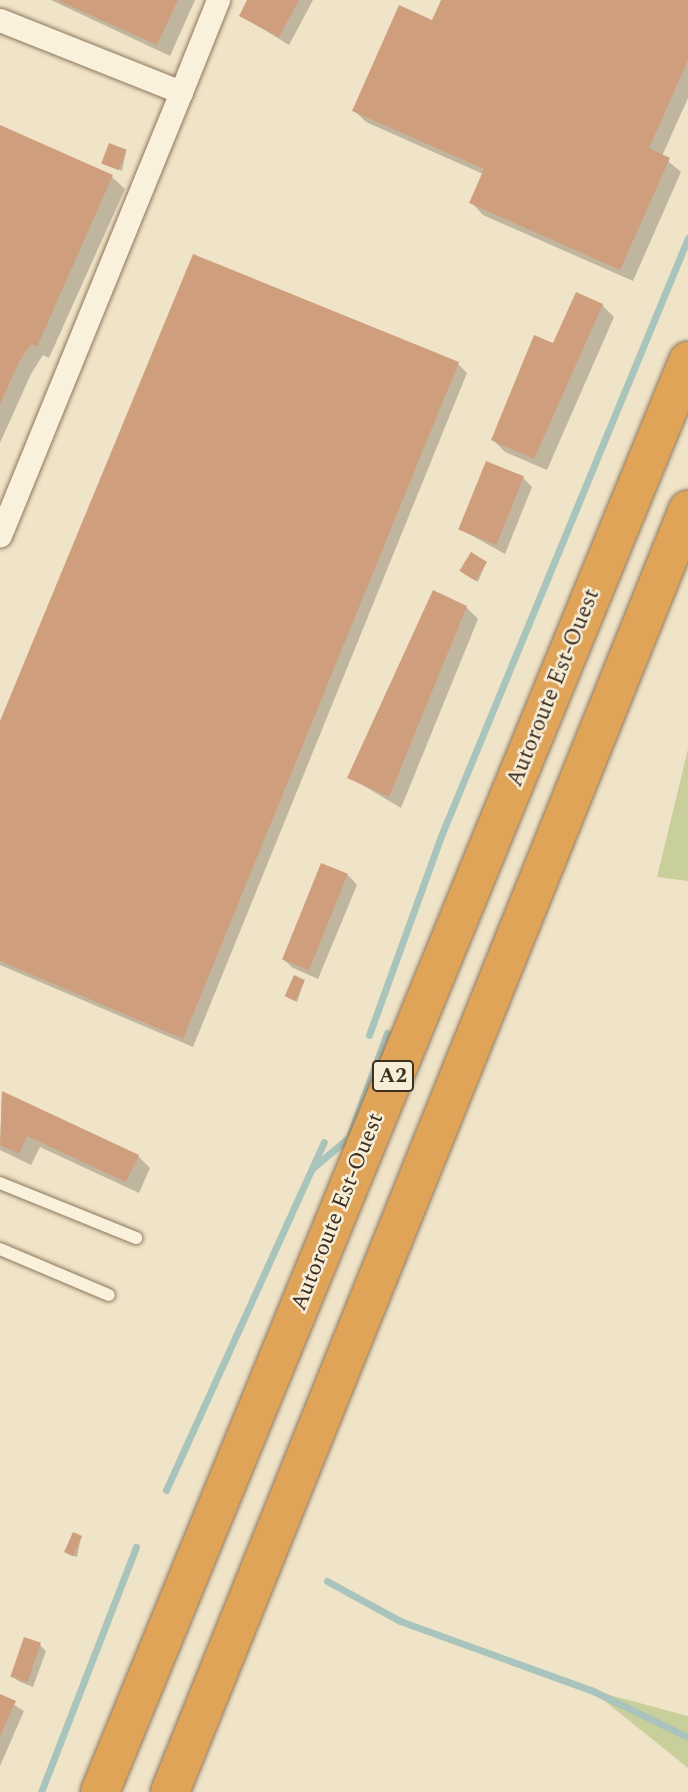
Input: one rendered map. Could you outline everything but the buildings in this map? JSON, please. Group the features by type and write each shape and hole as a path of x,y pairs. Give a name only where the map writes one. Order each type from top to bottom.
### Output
{"highway":[{"name":"Autoroute Est-Ouest","path":"100,1792 688,361"},
{"path":"170,1792 688,510"}],"street":[{"path":"0,536 218,0"},
{"path":"0,20 181,92"}],"lane":[{"path":"0,1182 136,1238"},
{"path":"0,1249 109,1295"}],"green space":[{"path":"688,749 688,881 657,877"},
{"path":"591,1690 688,1716 688,1768"}],"waterway":[{"path":"369,1035 441,836 688,238"},
{"path":"314,1167 349,1137 387,1033"},
{"path":"166,1490 324,1142"},
{"path":"41,1792 136,1547"},
{"path":"327,1581 400,1621 591,1690 688,1737"}]}
